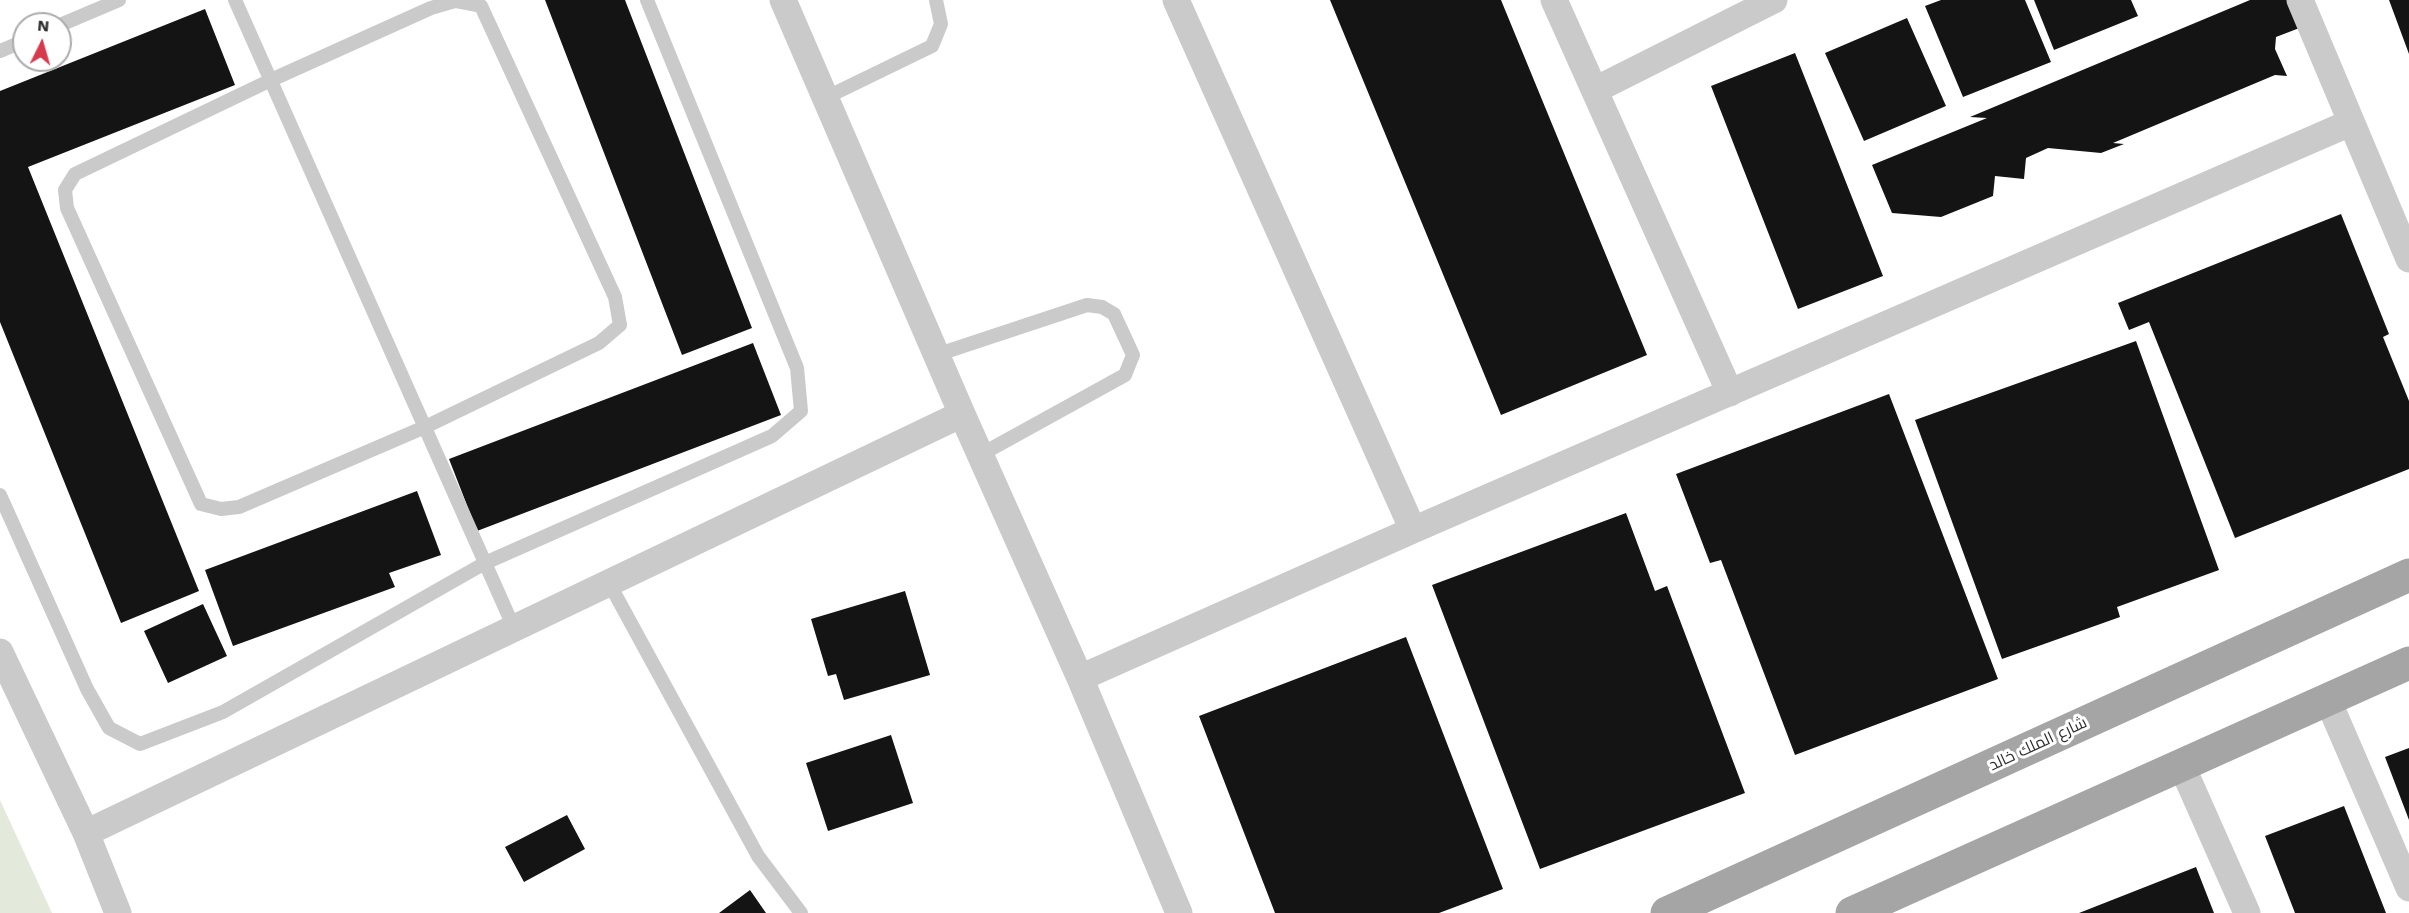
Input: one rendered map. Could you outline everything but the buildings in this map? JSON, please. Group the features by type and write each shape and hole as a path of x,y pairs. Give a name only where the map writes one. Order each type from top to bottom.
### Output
{"main road":[{"name":"شارع الملك خالد","path":"1667,913 2409,575"},
{"path":"1851,913 2409,663"}],"street":[{"path":"1176,0 1413,530"},
{"path":"1554,0 1730,393"},
{"path":"1595,90 1774,0"},
{"path":"2300,0 2350,123 2406,243"},
{"path":"790,2 825,98 936,355 1080,678 1179,913"},
{"path":"1080,678 1413,530 2350,123"},
{"path":"86,833 962,414"},
{"path":"0,652 86,833 118,913"},
{"path":"2327,698 2409,888"},
{"path":"2181,764 2247,913"}],"lane":[{"path":"72,21 119,0"},
{"path":"235,0 514,628"},
{"path":"0,495 87,689 109,728 140,744 223,712 485,562 772,436 801,411 797,368 647,0"},
{"path":"825,98 932,46 941,24 936,0"},
{"path":"455,1 481,6 615,297 620,325 599,343 425,428 239,507 221,509 201,504 67,208 64,190 75,174 270,80 430,8 455,1"},
{"path":"936,355 1087,305 1102,307 1114,314 1133,355 1125,375 980,455"},
{"path":"609,583 758,856 801,913"}],"shaded area":[{"path":"0,800 52,913 0,913"}]}
